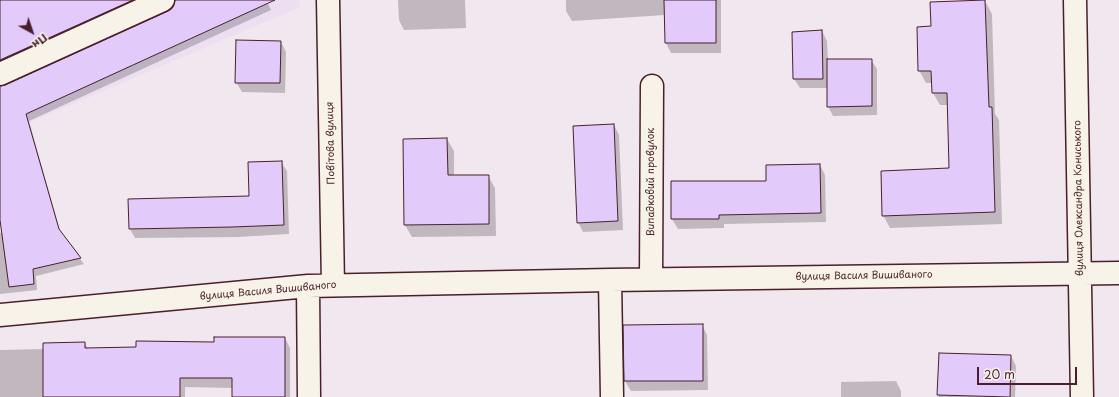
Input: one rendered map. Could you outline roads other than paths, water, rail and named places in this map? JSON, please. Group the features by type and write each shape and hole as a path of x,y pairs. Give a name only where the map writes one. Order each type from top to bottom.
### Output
{"street":[{"path":"0,74 163,0"},
{"name":"Повітова вулиця","path":"328,0 333,285"},
{"name":"вулиця Олександра Кониського","path":"1076,0 1082,397"},
{"name":"Випадковий провулок","path":"651,279 652,86"},
{"name":"вулиця Василя Вишиваного","path":"0,315 308,286 333,285 1119,273"},
{"path":"610,280 612,397"},
{"path":"308,286 309,397"}]}
